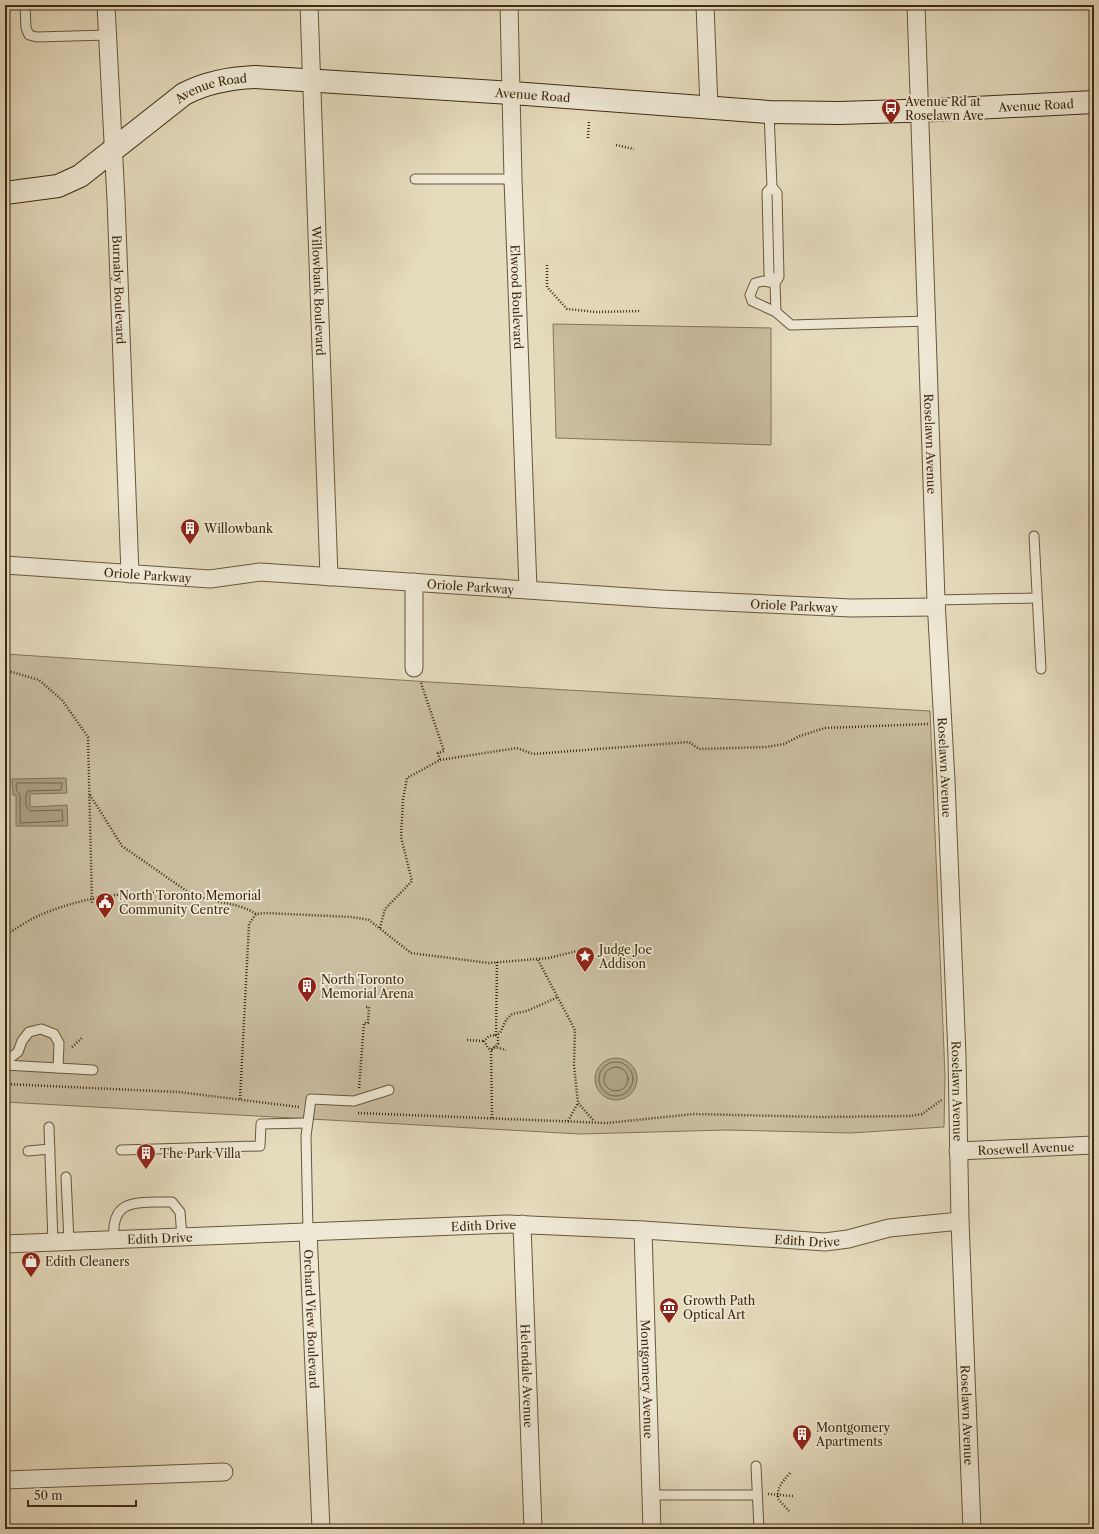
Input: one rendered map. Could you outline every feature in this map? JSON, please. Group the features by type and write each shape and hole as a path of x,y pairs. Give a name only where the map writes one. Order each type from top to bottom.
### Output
{"main road":[{"name":"Avenue Road","path":"5,193 58,186 80,176 174,101 204,85 235,78 512,93 769,112 839,113 920,111 1094,102"}],"street":[{"name":"Burnaby Boulevard","path":"106,5 130,574"},
{"name":"Willowbank Boulevard","path":"309,5 329,577"},
{"name":"Elwood Boulevard","path":"509,5 513,179 528,589"},
{"path":"705,5 709,107"},
{"name":"Roselawn Avenue","path":"916,5 922,222 928,321 936,604 946,781 957,1056 960,1221 972,1529"},
{"name":"Oriole Parkway","path":"5,565 210,579 260,572 661,599 851,608 936,604"},
{"path":"414,582 418,676"},
{"name":"Rosewell Avenue","path":"958,1151 1094,1145"},
{"name":"Edith Drive","path":"5,1244 182,1238 308,1231 522,1224 825,1242 848,1239 889,1228 960,1221"},
{"name":"Helendale Avenue","path":"522,1224 533,1529"},
{"name":"Montgomery Avenue","path":"643,1230 652,1529"},
{"name":"Orchard View Boulevard","path":"308,1231 322,1529"},
{"path":"5,1480 224,1472"}],"lane":[{"path":"25,5 26,28 29,35 37,37 108,35"},
{"path":"769,112 772,187 767,192 769,274 775,283 776,312"},
{"path":"415,179 513,179"},
{"path":"775,283 763,281 755,283 750,295 752,301 776,312 791,325 928,321"},
{"path":"1034,536 1036,598 1041,669"},
{"path":"936,604 1036,598"},
{"path":"5,1064 18,1052 22,1041 29,1032 41,1029 54,1034 59,1043 58,1068"},
{"path":"5,1064 93,1070"},
{"name":"Orchard View Boulevard","path":"308,1231 307,1123 312,1099 354,1101 388,1090"},
{"path":"121,1150 260,1146 261,1124 307,1123"},
{"path":"49,1127 50,1149 61,1242"},
{"path":"28,1150 50,1149"},
{"path":"61,1242 66,1177"},
{"path":"114,1240 113,1227 121,1209 130,1203 172,1202 180,1212 182,1238"},
{"path":"756,1466 759,1529"},
{"path":"651,1495 757,1494"}],"path":[{"path":"588,120 588,138"},
{"path":"616,145 634,148"},
{"path":"547,264 547,287 567,309 596,312 641,311"},
{"path":"5,670 40,680 62,700 88,737 92,904"},
{"path":"418,676 444,751 438,753 440,760"},
{"path":"380,928 385,909 412,881 401,837 402,799 407,778 440,760 517,748 533,754 689,742 699,749 766,747 784,744 800,736 825,728 932,724"},
{"path":"89,794 122,846 192,894"},
{"path":"5,935 39,916 92,898 127,894 192,894 248,908 256,914 266,913 352,917 369,920 411,953 497,962 549,958 589,948"},
{"path":"240,1099 249,924 256,914"},
{"path":"538,959 575,1030 574,1065 578,1103 594,1122"},
{"path":"492,1118 492,1050 498,1044 498,1037 496,1035 497,962"},
{"path":"467,1040 484,1041 489,1036 500,1033 506,1020 512,1014 527,1011 558,997"},
{"path":"359,1091 364,1023 368,1024 369,1007 366,1007"},
{"path":"72,1047 82,1037"},
{"path":"484,1041 488,1048 492,1050"},
{"path":"495,1047 506,1050"},
{"path":"5,1084 179,1092 292,1105"},
{"path":"351,1113 608,1123 694,1114 821,1117 910,1116 922,1114 938,1101 946,1097"},
{"path":"568,1121 578,1103"},
{"path":"790,1473 778,1487 777,1495 778,1499 790,1512"},
{"path":"757,1494 793,1496"}],"shaded area":[{"path":"553,324 771,328 771,445 556,438"},
{"path":"5,654 430,682 930,711 945,1076 944,1127 851,1133 726,1130 580,1134 5,1102"}],"water":[{"path":"66,778 67,793 30,794 30,807 67,805 68,826 16,826 16,795 13,795 12,779"},
{"path":"612,1058 620,1058 628,1061 634,1067 637,1079 634,1091 628,1097 620,1100 612,1100 604,1097 598,1091 595,1083 595,1075 598,1067 604,1061"}],"place":[{"name":"Avenue Rd at Roselawn Ave","path":"891,125"},
{"name":"Willowbank","path":"190,545"},
{"name":"North Toronto Memorial Community Centre","path":"105,919"},
{"name":"Judge Joe Addison","path":"585,973"},
{"name":"North Toronto Memorial Arena","path":"307,1003"},
{"name":"The Park Villa","path":"146,1170"},
{"name":"Edith Cleaners","path":"31,1278"},
{"name":"Growth Path Optical Art","path":"669,1324"},
{"name":"Montgomery Apartments","path":"802,1451"}]}
